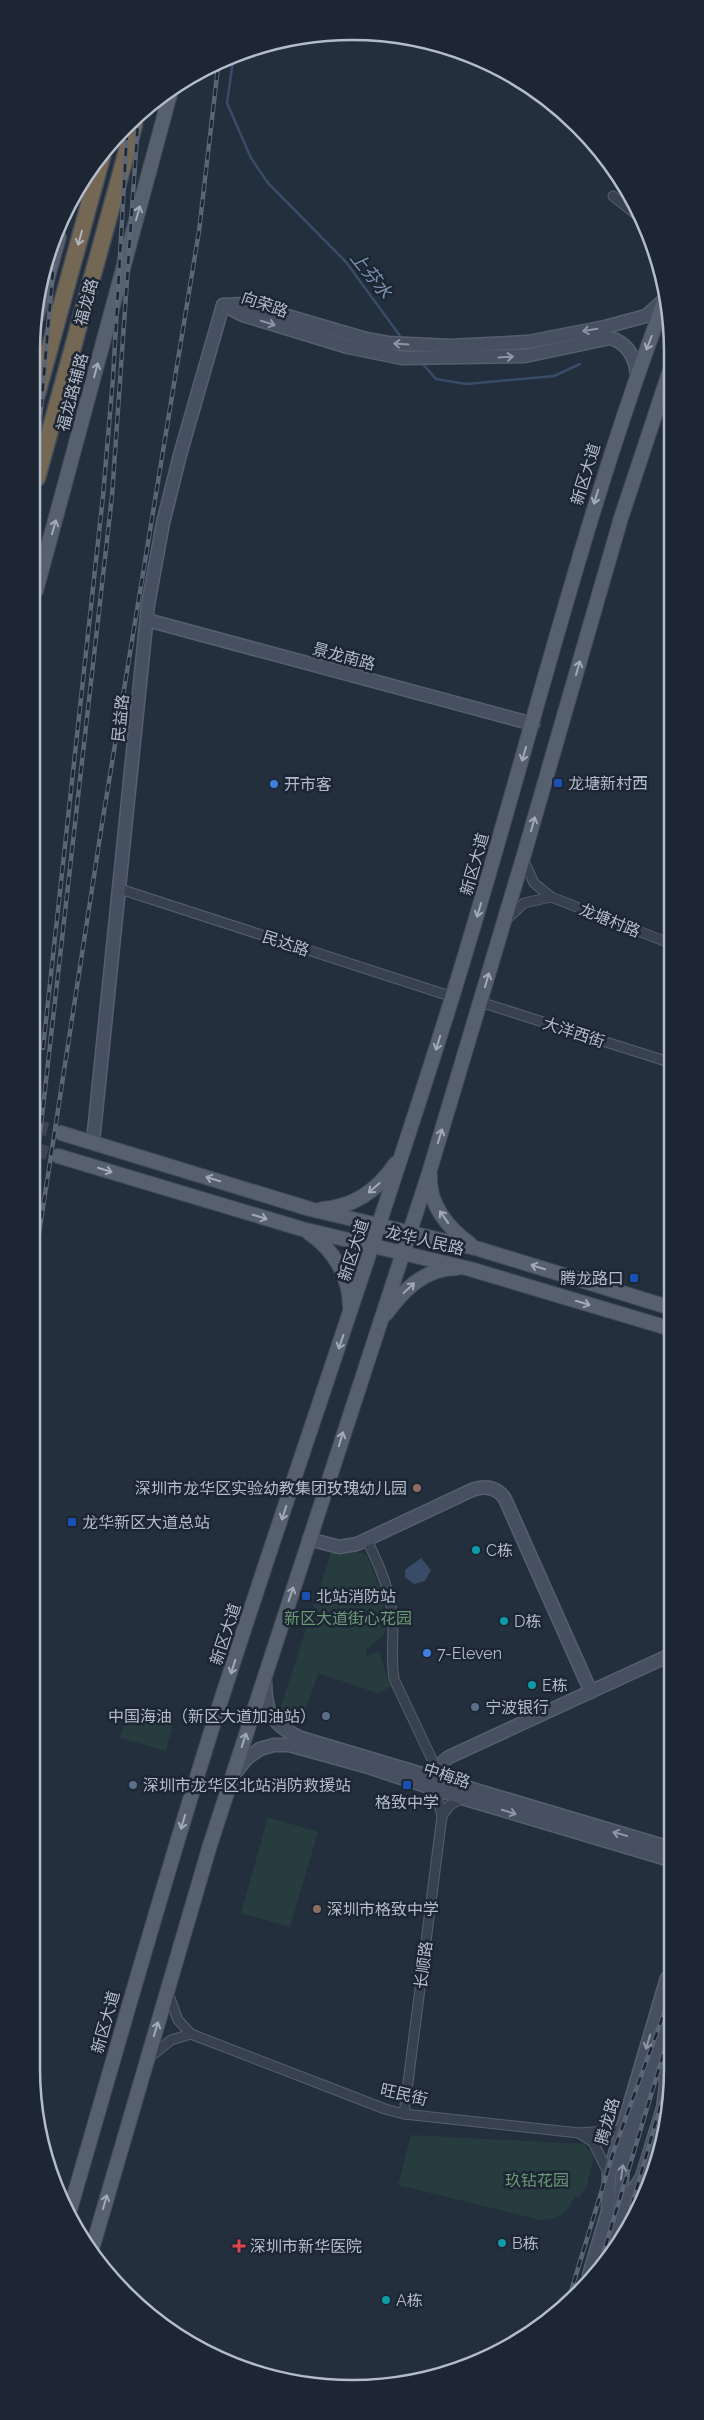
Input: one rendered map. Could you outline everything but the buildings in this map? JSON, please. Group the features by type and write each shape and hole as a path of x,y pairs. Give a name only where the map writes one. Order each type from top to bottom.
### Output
{"highway":[{"name":"福龙路","path":"40,467 133,129"},
{"name":"福龙路","path":"40,383 98,171"}],"main road":[{"name":"福龙路辅路","path":"40,576 169,100"},
{"name":"新区大道","path":"71,2204 135,1982 211,1732 350,1317 453,997 533,724 595,501 637,374 661,311"},
{"path":"94,2242 230,1782 430,1167 523,858 621,518 664,388"},
{"name":"龙华人民路","path":"61,1133 310,1209 480,1249 664,1306"},
{"path":"310,1209 338,1208 364,1196 384,1178 404,1150"},
{"name":"龙华人民路","path":"58,1156 302,1229 470,1268 664,1327"},
{"path":"430,1167 430,1189 440,1212 461,1238 480,1249"},
{"path":"302,1229 318,1240 337,1260 348,1289 350,1317"},
{"path":"379,1326 405,1291 423,1276 451,1268 470,1268"}],"street":[{"path":"613,196 629,209"},
{"name":"向荣路","path":"223,305 246,304 351,335 388,343 450,346 528,342 606,327 646,316 660,304"},
{"name":"向荣路","path":"223,305 243,315 367,352 402,358 457,359 525,356 610,338 619,341 627,347 635,363 637,374"},
{"name":"民益路","path":"93,1142 147,620 163,524 180,455 223,305"},
{"name":"景龙南路","path":"147,620 533,724"},
{"name":"龙塘村路","path":"523,858 534,883 551,897 664,942"},
{"name":"民达路","path":"120,889 453,997"},
{"path":"502,927 519,906 530,900 551,897"},
{"name":"大洋西街","path":"480,1002 664,1060"},
{"path":"309,1539 339,1547 368,1540 472,1490 483,1488 498,1490 506,1499 591,1692"},
{"path":"368,1540 388,1590 393,1623 394,1679 434,1778 442,1816"},
{"path":"434,1778 439,1765 449,1757 664,1658"},
{"name":"中梅路","path":"265,1673 267,1707 272,1718 288,1731 301,1738 664,1846"},
{"name":"中梅路","path":"230,1782 236,1770 253,1753 266,1747 281,1744 297,1746 357,1763 434,1778 462,1798 664,1858"},
{"path":"442,1816 450,1805 462,1798"},
{"name":"长顺路","path":"404,2114 442,1816"},
{"name":"腾龙路","path":"590,2270 608,2211 609,2174 664,1988"},
{"path":"147,2060 171,2040 191,2034 178,2020 167,1991"},
{"name":"腾龙路","path":"614,2237 620,2212 623,2164 664,2024"},
{"path":"662,2030 664,2071"},
{"name":"旺民街","path":"191,2034 404,2114 578,2133 621,2130"},
{"path":"578,2133 593,2142 609,2174"},
{"path":"620,2212 639,2182 652,2153"}],"green space":[{"name":"新区大道街心花园","path":"360,1552 367,1556 382,1594 386,1630 366,1650 366,1656 377,1652 380,1654 390,1687 378,1693 318,1673 302,1721 297,1724 285,1714 281,1706 331,1553"},
{"path":"128,1711 173,1724 166,1751 120,1738"},
{"path":"268,1817 318,1832 290,1927 241,1913"},
{"name":"玖钻花园","path":"411,2135 584,2144 594,2156 586,2189 579,2197 575,2196 562,2214 546,2220 540,2220 398,2185"}],"water":[{"path":"421,1558 431,1570 425,1581 414,1584 405,1577 405,1570"}],"waterway":[{"name":"上芬水","path":"233,64 227,103 251,158 268,183 346,262 403,340"},
{"name":"上芬水","path":"421,362 436,379 466,384 554,376 580,364"}],"tunnel":[{"path":"40,1128 61,1133"},
{"path":"40,1151 58,1156"}],"railway":[{"path":"40,1227 102,824 199,231 218,70"},
{"path":"40,1134 112,496 138,125"},
{"path":"43,1048 103,496 113,378 127,135"},
{"path":"40,420 54,263"},
{"path":"571,2291 614,2150 664,2013"},
{"path":"604,2252 664,2052"},
{"path":"631,2207 662,2101"}],"place":[{"name":"龙塘新村西","path":"558,783"},
{"name":"开市客","path":"274,784"},
{"name":"腾龙路口","path":"634,1278"},
{"name":"深圳市龙华区实验幼教集团玫瑰幼儿园","path":"417,1488"},
{"name":"龙华新区大道总站","path":"72,1522"},
{"name":"C栋","path":"476,1550"},
{"name":"北站消防站","path":"306,1596"},
{"name":"D栋","path":"504,1621"},
{"name":"7-Eleven","path":"427,1653"},
{"name":"E栋","path":"532,1685"},
{"name":"宁波银行","path":"475,1707"},
{"name":"中国海油（新区大道加油站）","path":"326,1716"},
{"name":"深圳市龙华区北站消防救援站","path":"133,1785"},
{"name":"格致中学","path":"407,1785"},
{"name":"深圳市格致中学","path":"317,1909"},
{"name":"B栋","path":"502,2243"},
{"name":"深圳市新华医院","path":"239,2246"},
{"name":"A栋","path":"386,2300"}]}
